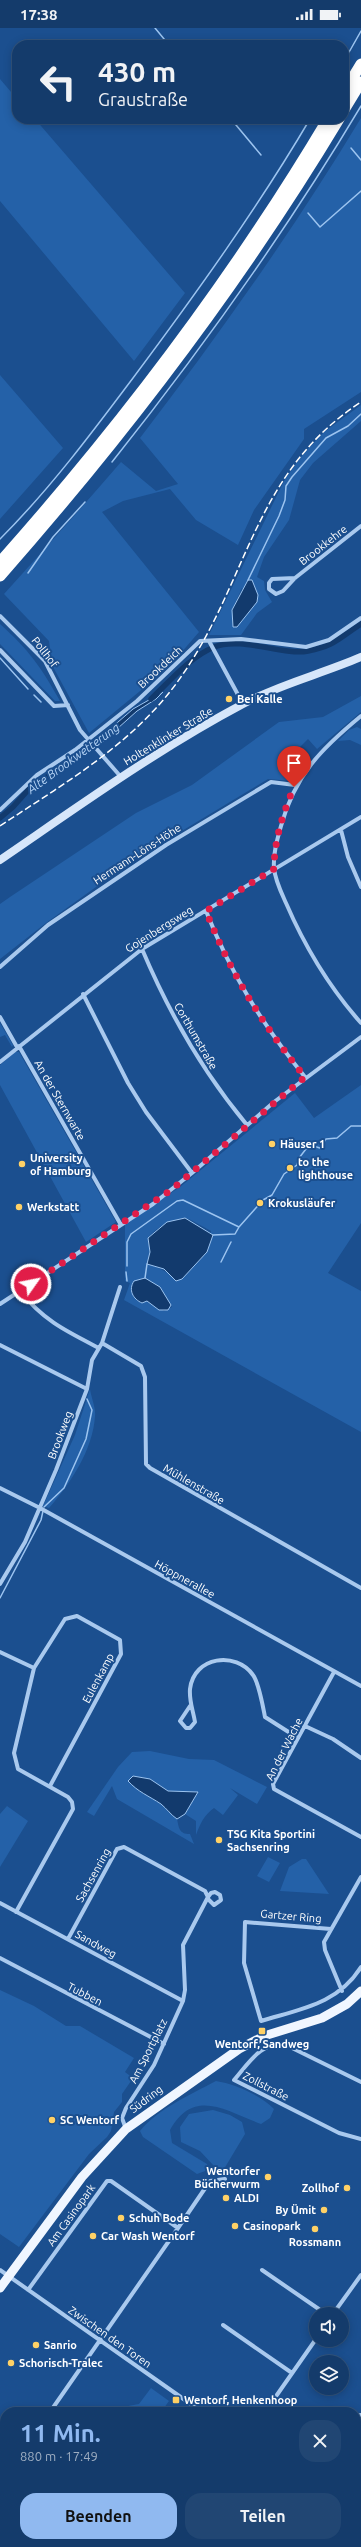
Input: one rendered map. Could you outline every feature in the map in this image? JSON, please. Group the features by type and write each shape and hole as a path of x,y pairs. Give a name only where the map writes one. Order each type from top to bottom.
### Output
{"highway":[{"path":"349,84 361,64"},
{"path":"349,102 361,82"},
{"path":"0,562 80,469 163,363 253,236 325,124"},
{"path":"0,576 82,480 166,374 256,248 335,124"}],"main road":[{"name":"Holtenklinker Straße","path":"0,860 121,778 243,704 278,687 321,674 361,657"},
{"name":"Südring","path":"347,2004 361,1991"},
{"name":"Südring","path":"0,2288 82,2177 126,2129 238,2049 264,2036 322,2018 347,2004 361,1999"}],"street":[{"name":"Brookkehre","path":"295,578 272,579 269,583 269,589 272,593 279,593 295,578 361,526"},
{"name":"Pollhof","path":"0,616 45,661 88,740 121,778"},
{"name":"Brookdeich","path":"0,810 37,775 88,740 167,674 199,642 241,639 296,647 312,646 328,640 361,618"},
{"path":"209,641 243,704"},
{"path":"0,650 54,706 68,705"},
{"path":"361,716 321,752 295,785 279,831 274,854 274,869 296,926 311,954 333,988 361,1023"},
{"name":"Hermann-Löns-Höhe","path":"0,967 48,925 166,845 271,782 295,785"},
{"name":"Gojenbergsweg","path":"0,1062 83,994 142,949 361,817"},
{"path":"341,830 348,857 361,887"},
{"path":"206,911 218,941 247,999 305,1077"},
{"name":"Corthumstraße","path":"142,949 170,1011 187,1042 221,1093 247,1125"},
{"path":"83,994 128,1083 146,1112 192,1173"},
{"name":"An der Sternwarte","path":"0,1017 121,1225"},
{"path":"0,1304 121,1225 192,1173 305,1077 361,1037"},
{"name":"Brookweg","path":"0,1584 25,1542 40,1508 87,1389 92,1360 102,1343 120,1287"},
{"path":"20,1291 36,1311 50,1322 99,1348"},
{"name":"Mühlenstraße","path":"102,1343 141,1366 145,1377 146,1464 150,1468 361,1588"},
{"path":"0,1345 87,1389"},
{"name":"Höppnerallee","path":"0,1488 40,1508 361,1686"},
{"path":"0,1573 5,1575"},
{"name":"Eulenkamp","path":"16,1912 73,1809 72,1802 68,1797 18,1769 15,1763 14,1753 34,1668 65,1618 77,1616 112,1634 120,1640 122,1648 121,1654 50,1786"},
{"path":"0,1652 34,1668"},
{"path":"190,1706 180,1721 186,1728 190,1728 195,1722 190,1706 190,1688 202,1667 213,1660 234,1660 254,1675 265,1717 298,1738"},
{"name":"An der Wache","path":"334,1672 273,1784 274,1789 361,1837"},
{"path":"305,1726 333,1739 361,1758"},
{"name":"Sachsenring","path":"68,1939 118,1849 124,1847 205,1891 208,1898 183,1944 185,1990 183,2001"},
{"name":"Gartzer Ring","path":"342,1991 325,1950 324,1942 361,1878"},
{"name":"Sandweg","path":"0,1903 183,2001"},
{"name":"Gartzer Ring","path":"331,1929 245,1922 244,1963 261,2021 314,2005 342,1991 352,1981 361,1967"},
{"name":"Tubben","path":"0,1958 164,2044"},
{"name":"Am Sportplatz","path":"126,2129 122,2118 126,2108 145,2081 164,2044 183,2001"},
{"name":"Zollstraße","path":"361,2082 286,2045 278,2044 269,2045 261,2050 234,2080 339,2133 361,2139"},
{"path":"54,2407 210,2181 226,2179"},
{"name":"Am Casinopark","path":"28,2290 107,2181 111,2181 178,2228"},
{"path":"0,2270 9,2276"},
{"path":"262,2270 316,2307"},
{"path":"338,2307 361,2275"},
{"name":"Zwischen den Toren","path":"9,2276 195,2407"},
{"path":"223,2325 292,2374"},
{"path":"269,2407 311,2347"}],"shaded area":[{"path":"0,79 12,93 12,124 39,124 185,293 134,361 0,201"},
{"path":"361,118 361,392 304,429 304,439 254,510 238,545 196,520 170,489 123,501 102,512 199,632 168,668 89,733 52,665 49,641 4,594 121,462 156,491 178,484 140,438 255,281 336,159"},
{"path":"0,375 63,448 0,519"},
{"path":"361,405 361,421 313,463 300,480 289,520 264,557 257,577 264,581 265,590 272,602 257,613 241,635 209,635 285,479 303,454 324,432","holes":["242,588 253,607 233,627 232,610"]},
{"path":"248,580 252,580 258,595 257,602 237,627 233,627 232,610"},
{"path":"0,624 27,651 47,678 60,701 55,701 0,644"},
{"path":"163,692 156,699 137,711 98,746 95,742 133,709"},
{"path":"361,696 361,712 317,749 308,739 281,766 298,774 293,781 268,779 132,861 46,923 0,959 0,904 136,813 192,785 279,722 323,717"},
{"path":"357,727 361,729 361,745 350,740 338,741 349,730"},
{"path":"0,1023 13,1045 12,1047 5,1035 0,1037"},
{"path":"15,1052 19,1052 116,1222 86,1242 0,1085 0,1065"},
{"path":"361,1085 361,1223 328,1273 361,1291 361,1432 124,1300 130,1283 125,1281 125,1223 180,1187 295,1093 314,1118","holes":["189,1219 211,1231 201,1259 182,1279 147,1264 150,1252 148,1238 152,1233 162,1226 177,1220","167,1300 172,1307 164,1311 146,1301"]},
{"path":"185,1218 213,1235 207,1252 182,1279 176,1281 164,1269 147,1264 150,1252 148,1238 167,1222"},
{"path":"145,1278 160,1287 171,1305 168,1310 159,1310 147,1301 142,1303 134,1297 131,1288 132,1284 134,1281"},
{"path":"90,1389 95,1416 90,1441 85,1454 79,1466 57,1499 49,1508 43,1506 75,1435"},
{"path":"150,1751 189,1759 214,1760 267,1787 257,1804 230,1788 238,1795 223,1815 214,1808 203,1820 196,1835 196,1821 185,1814 198,1792 168,1791 150,1779 133,1776 129,1780 132,1784 140,1791 161,1804 177,1819 180,1830 186,1834 190,1834 194,1844 117,1799 112,1786 94,1816 87,1812 118,1767 132,1752"},
{"path":"133,1776 150,1779 168,1791 198,1792 185,1814 177,1819 161,1804 132,1785 128,1781"},
{"path":"7,1806 28,1821 0,1867 0,1814"},
{"path":"268,1857 280,1863 269,1882 257,1876"},
{"path":"302,1859 306,1859 329,1894 280,1891 289,1867"},
{"name":"SC Wentorf","path":"0,1990 34,2006 66,2026 80,2026 134,2058 125,2072 133,2078 122,2094 122,2102 114,2112 111,2131 107,2137 89,2154 19,2247 0,2234"},
{"path":"216,2081 247,2091 262,2099 274,2109 270,2118 261,2124 235,2113 211,2106 200,2106 189,2109 179,2117 170,2130 172,2143 207,2164 208,2170 197,2174 143,2137 140,2131 156,2115"},
{"path":"213,2110 230,2115 242,2122 245,2134 224,2169 214,2166 200,2151 181,2142 180,2127 189,2114"},
{"path":"151,2388 169,2401 165,2407 127,2407 139,2404"}],"waterway":[{"path":"155,28 165,40"},
{"path":"349,52 361,31"},
{"path":"112,462 146,419 242,288 304,198 361,106"},
{"path":"235,124 261,155"},
{"path":"0,539 36,501 69,461 156,347 247,219 307,124"},
{"path":"351,148 361,160"},
{"path":"308,213 320,227 361,191"},
{"path":"248,580 279,516 285,500 286,486 292,477 326,438 348,426 361,414"},
{"path":"28,573 53,537 85,502"},
{"path":"151,699 188,663 205,651 214,647 225,644 237,644 287,651 308,651 331,644 361,624"},
{"path":"0,658 28,689"},
{"path":"34,695 41,702"},
{"name":"Alte Brookwetterung","path":"0,818 13,807 29,789 98,743"},
{"path":"127,1266 127,1242 131,1234 177,1201 183,1200 239,1227 263,1200 272,1195 284,1174 297,1165 299,1158 306,1149 313,1146 320,1148 326,1139 337,1138 351,1126 361,1126"},
{"path":"213,1235 235,1234 239,1227"},
{"path":"221,1262 231,1242"},
{"path":"145,1278 147,1264"},
{"path":"126,1272 127,1281"},
{"path":"44,1507 64,1488 86,1439 92,1410 87,1399"},
{"path":"0,1598 41,1520 43,1511"}],"railway":[{"path":"0,826 99,759 144,720 165,698 183,674 205,638 224,601 257,528 275,494 297,461 325,430 361,402"}],"place":[{"name":"Bei Kalle","path":"229,699"},
{"name":"Häuser 1","path":"272,1144"},
{"name":"University of Hamburg","path":"22,1164"},
{"name":"to the lighthouse","path":"290,1168"},
{"name":"Krokusläufer","path":"260,1203"},
{"name":"Werkstatt","path":"19,1207"},
{"name":"TSG Kita Sportini Sachsenring","path":"219,1840"},
{"name":"Wentorf, Sandweg","path":"262,2031"},
{"name":"SC Wentorf","path":"52,2120"},
{"name":"Wentorfer Bücherwurm","path":"268,2177"},
{"name":"Zollhof","path":"347,2188"},
{"name":"ALDI","path":"226,2198"},
{"name":"By Ümit","path":"324,2210"},
{"name":"Schuh Bode","path":"121,2218"},
{"name":"Casinopark","path":"235,2226"},
{"name":"Rossmann","path":"315,2229"},
{"name":"Car Wash Wentorf","path":"93,2236"},
{"name":"Sanrio","path":"36,2345"},
{"name":"Schorisch-Tralec","path":"11,2363"},
{"name":"Wentorf, Henkenhoop","path":"176,2400"}],"route":[{"path":"31,1284 153,1204 192,1173 305,1077 279,1045 247,999 231,970 206,911 274,869 274,854 279,831 294,787"}]}
